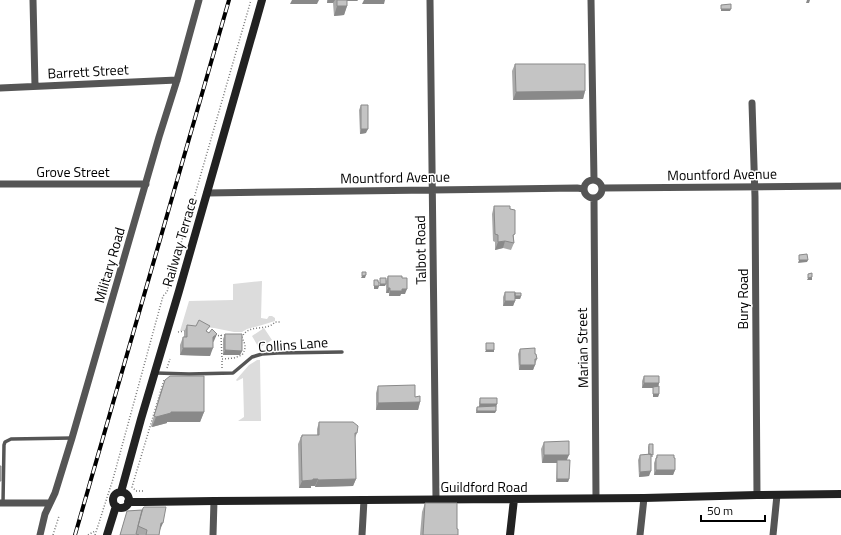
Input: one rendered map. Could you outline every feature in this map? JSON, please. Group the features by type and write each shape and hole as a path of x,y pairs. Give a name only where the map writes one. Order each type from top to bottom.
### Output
{"street":[{"path":"34,0 35,86"},
{"name":"Military Road","path":"40,535 45,514 57,489 199,0"},
{"name":"Railway Terrace","path":"121,492 262,0"},
{"name":"Talbot Road","path":"430,0 436,499"},
{"path":"591,0 594,180"},
{"name":"Barrett Street","path":"0,88 177,80"},
{"name":"Bury Road","path":"752,103 757,495"},
{"path":"594,180 601,184 602,188 599,196 591,198 586,194 584,189 588,182 594,180"},
{"name":"Grove Street","path":"0,184 146,184"},
{"name":"Mountford Avenue","path":"602,188 841,186"},
{"name":"Mountford Avenue","path":"207,193 433,189 584,189"},
{"name":"Marian Street","path":"594,198 596,498"},
{"path":"121,492 127,496 128,502 128,504 121,508 116,506 113,502 116,493 121,492"},
{"name":"Guildford Road","path":"128,502 644,498 841,494"},
{"path":"773,535 777,495"},
{"path":"640,535 644,498"},
{"path":"510,535 514,499"},
{"path":"362,535 364,500"},
{"path":"213,535 214,501"},
{"path":"1,503 50,503"},
{"path":"107,535 116,506"}],"lane":[{"name":"Collins Lane","path":"154,373 233,373 252,358 262,354 342,352"},
{"path":"1,503 5,442 11,439 72,438"}],"path":[{"path":"95,535 113,479 163,296 167,292 251,0"},
{"path":"222,359 234,358 242,355 246,347 242,337 245,332 250,329 268,326 274,324 275,322 281,322"},
{"path":"178,332 186,331"},
{"path":"221,335 222,374"},
{"path":"212,336 229,335"},
{"path":"144,491 136,491 132,487 170,359"},
{"path":"53,535 59,516"},
{"path":"88,535 96,531"}],"shaded area":[{"path":"262,281 261,318 267,319 269,316 272,316 275,318 275,321 247,329 242,332 190,325 189,331 180,331 189,301 233,300 233,284"},
{"path":"264,328 272,340 259,348 252,336"},
{"path":"257,360 260,360 261,421 238,421 244,417 243,378 237,381 236,380 249,365"}],"building":[{"path":"337,0 347,0 347,6 337,6"},
{"path":"731,4 731,9 721,9 721,5"},
{"path":"515,64 585,64 585,91 516,92"},
{"path":"361,105 368,105 368,129 361,129"},
{"path":"494,206 510,206 510,209 515,210 515,234 513,235 514,243 505,241 498,242 498,235 495,234"},
{"path":"807,254 808,260 799,260 799,255"},
{"path":"362,272 366,272 366,275 362,276"},
{"path":"812,273 812,277 808,278 808,274"},
{"path":"388,276 402,276 402,278 407,278 407,289 402,289 402,291 390,291 390,288 388,288"},
{"path":"380,278 386,278 386,284 380,284"},
{"path":"374,280 378,280 379,286 374,286"},
{"path":"505,292 515,292 515,301 505,301"},
{"path":"515,293 521,293 521,296 515,296"},
{"path":"199,320 210,326 206,331 209,333 212,329 217,334 213,337 213,348 183,348 183,337 187,337 187,325 196,326"},
{"path":"225,334 242,334 242,351 225,350"},
{"path":"486,343 494,343 494,350 486,350"},
{"path":"535,348 537,359 535,359 535,365 520,365 520,349"},
{"path":"170,376 204,376 204,412 171,412 156,417 154,416 165,380"},
{"path":"644,376 659,376 659,383 644,383"},
{"path":"415,385 415,397 420,396 420,402 378,403 378,386"},
{"path":"659,386 659,394 653,394 653,387"},
{"path":"480,398 497,398 497,404 480,404"},
{"path":"496,406 496,411 477,411 477,407"},
{"path":"319,422 353,422 358,426 357,433 355,433 356,479 313,479 302,481 301,437 302,435 319,435"},
{"path":"569,441 569,455 544,455 544,442"},
{"path":"649,444 653,444 653,455 649,454"},
{"path":"651,454 651,471 640,472 640,455"},
{"path":"657,455 674,455 675,470 656,470"},
{"path":"557,460 570,460 569,479 557,479"},
{"path":"1,466 1,481 0,481"},
{"path":"425,503 457,503 458,535 423,535"},
{"path":"144,507 166,507 159,535 146,535 147,530 138,526"},
{"path":"142,510 136,534 139,535 120,535 127,511"}],"railway":[{"path":"75,535 229,0"}]}
